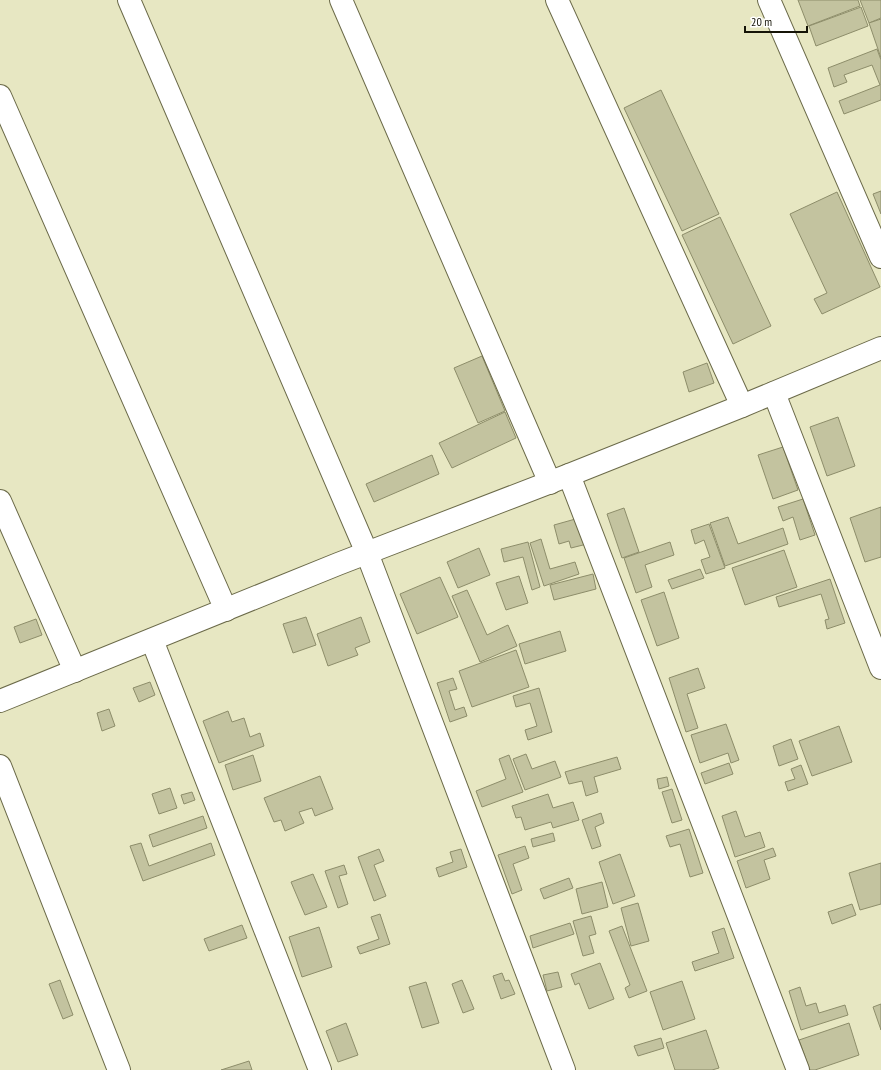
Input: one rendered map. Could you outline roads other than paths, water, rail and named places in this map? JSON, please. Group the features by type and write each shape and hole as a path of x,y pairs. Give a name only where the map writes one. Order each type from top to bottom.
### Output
{"street":[{"path":"129,0 367,554 564,1070"},
{"path":"341,0 560,479 798,1070"},
{"path":"557,0 742,406"},
{"path":"769,0 881,257"},
{"path":"0,96 226,610"},
{"path":"0,701 367,554 560,479 774,393 881,348"},
{"path":"774,393 881,668"},
{"path":"0,501 75,671"},
{"path":"152,640 320,1070"},
{"path":"0,766 119,1070"}]}
